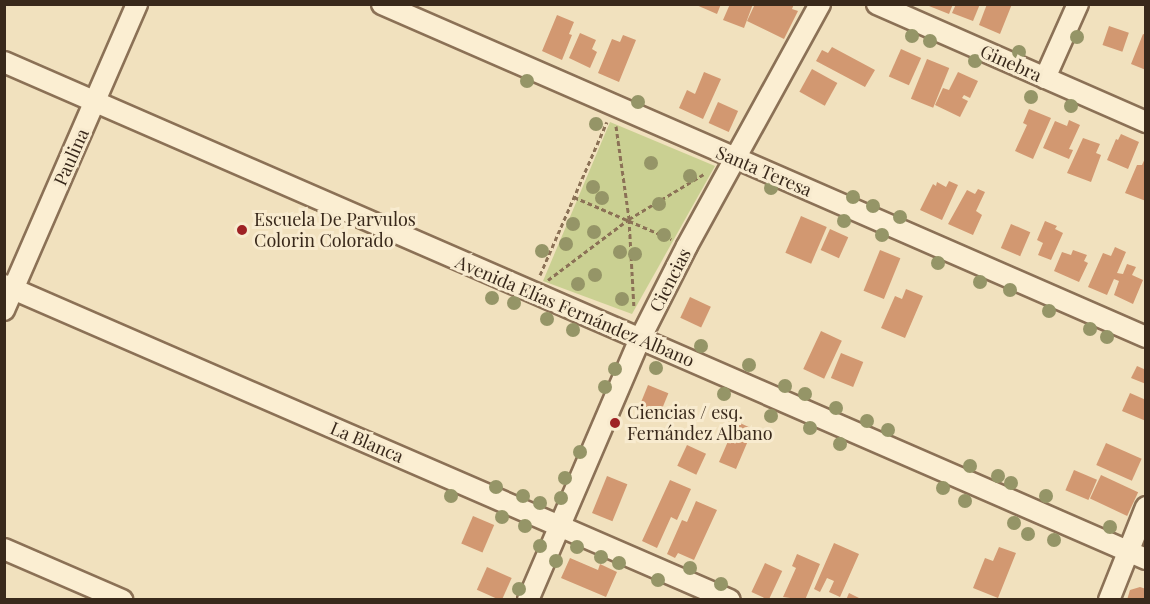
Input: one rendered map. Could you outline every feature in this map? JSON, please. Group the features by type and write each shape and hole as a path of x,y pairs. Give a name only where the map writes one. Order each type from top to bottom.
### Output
{"street":[{"name":"Paulina","path":"4,310 9,287 96,102 137,4"},
{"name":"Santa Teresa","path":"382,4 614,106 732,166 1146,337"},
{"name":"Ciencias","path":"528,600 640,339 687,246 820,4"},
{"name":"Ginebra","path":"877,4 1146,122"},
{"path":"1045,78 1078,4"},
{"name":"Avenida Elías Fernández Albano","path":"4,62 1137,555"},
{"name":"La Blanca","path":"9,287 730,600"},
{"path":"1109,600 1137,555 1146,507"},
{"path":"4,549 122,600"}],"path":[{"path":"532,292 614,106"},
{"path":"614,106 629,219 634,313"},
{"path":"532,292 629,219 717,167 732,166"},
{"path":"574,196 687,246"}],"green space":[{"path":"610,122 715,166 632,314 543,281"}],"building":[{"path":"694,4 721,4 717,14"},
{"path":"730,4 753,4 744,28 723,20"},
{"path":"755,4 794,4 792,9 798,11 784,39 747,21"},
{"path":"924,4 953,4 949,14"},
{"path":"956,4 980,4 973,21 952,13"},
{"path":"987,4 1012,4 1000,34 979,25"},
{"path":"557,15 574,22 569,34 572,35 562,60 542,51"},
{"path":"1109,26 1129,33 1122,52 1102,45"},
{"path":"580,33 596,40 592,49 597,52 590,68 569,58"},
{"path":"1143,34 1146,35 1146,70 1131,64"},
{"path":"623,35 636,40 619,82 598,73 612,39 620,42"},
{"path":"832,47 875,70 865,87 816,61 822,50 828,53"},
{"path":"901,49 921,58 909,85 889,76"},
{"path":"927,59 949,68 933,108 911,99"},
{"path":"812,69 837,83 825,106 799,92"},
{"path":"704,72 721,79 703,119 679,108 687,90 695,94"},
{"path":"958,72 978,81 970,98 964,95 962,98 968,101 960,117 935,105 943,88 949,90"},
{"path":"718,102 738,111 729,132 709,123"},
{"path":"1029,109 1051,118 1033,159 1015,151 1027,125 1023,123"},
{"path":"1069,120 1080,125 1069,149 1073,150 1069,159 1043,148 1055,121 1067,126"},
{"path":"1121,134 1139,142 1128,169 1107,160 1116,139 1118,140"},
{"path":"1083,138 1100,144 1096,153 1101,155 1091,182 1067,173"},
{"path":"1146,156 1144,187 1146,201 1125,193 1137,165 1142,165"},
{"path":"949,181 958,185 942,220 920,210 933,184 936,186 937,182 946,187"},
{"path":"978,189 985,192 976,211 982,215 973,235 948,224 967,190 975,194"},
{"path":"801,216 827,227 811,264 785,253"},
{"path":"1045,221 1057,226 1055,229 1063,233 1051,260 1038,255 1043,243 1037,240"},
{"path":"1011,224 1030,232 1020,256 1001,248"},
{"path":"830,229 848,237 839,258 821,250"},
{"path":"1115,247 1126,252 1117,273 1123,274 1127,264 1136,267 1132,275 1143,280 1133,304 1114,295 1119,281 1114,279 1107,295 1088,287 1103,253 1111,256"},
{"path":"880,250 900,258 884,299 864,291"},
{"path":"1073,250 1087,255 1084,261 1088,263 1079,282 1054,271 1062,252 1071,255"},
{"path":"906,289 923,296 905,338 881,328 895,296 902,299"},
{"path":"690,297 711,307 701,328 680,318"},
{"path":"821,331 842,341 824,379 803,369"},
{"path":"841,353 863,362 853,387 831,378"},
{"path":"1137,366 1146,370 1146,384 1131,378"},
{"path":"648,385 668,393 659,417 638,409"},
{"path":"1130,393 1146,400 1146,421 1122,411"},
{"path":"740,423 753,429 736,469 719,462 729,439 733,441"},
{"path":"1106,443 1142,459 1132,481 1096,465"},
{"path":"687,445 706,454 696,475 677,466"},
{"path":"1074,470 1097,480 1088,500 1065,490"},
{"path":"1101,475 1138,492 1127,516 1090,499"},
{"path":"607,476 627,484 612,521 592,513"},
{"path":"670,480 691,489 677,520 671,517 657,548 642,541"},
{"path":"696,501 717,510 694,560 678,553 675,558 667,554 682,520 687,522"},
{"path":"473,516 494,525 482,553 461,544"},
{"path":"834,543 859,554 840,597 829,592 834,581 827,578 820,592 814,589"},
{"path":"999,547 1016,553 998,598 973,588 985,558 993,561"},
{"path":"797,554 820,564 805,600 783,597 796,568 792,566"},
{"path":"570,558 598,570 600,564 617,572 606,597 561,578"},
{"path":"765,563 782,571 769,600 751,592"},
{"path":"487,567 512,578 502,600 477,590"},
{"path":"1140,587 1146,589 1146,600 1127,600 1130,590"},
{"path":"849,593 863,600 846,600"}],"place":[{"name":"Escuela De Parvulos Colorin Colorado","path":"242,230"},
{"name":"Ciencias / esq. Fernández Albano","path":"615,423"}]}
